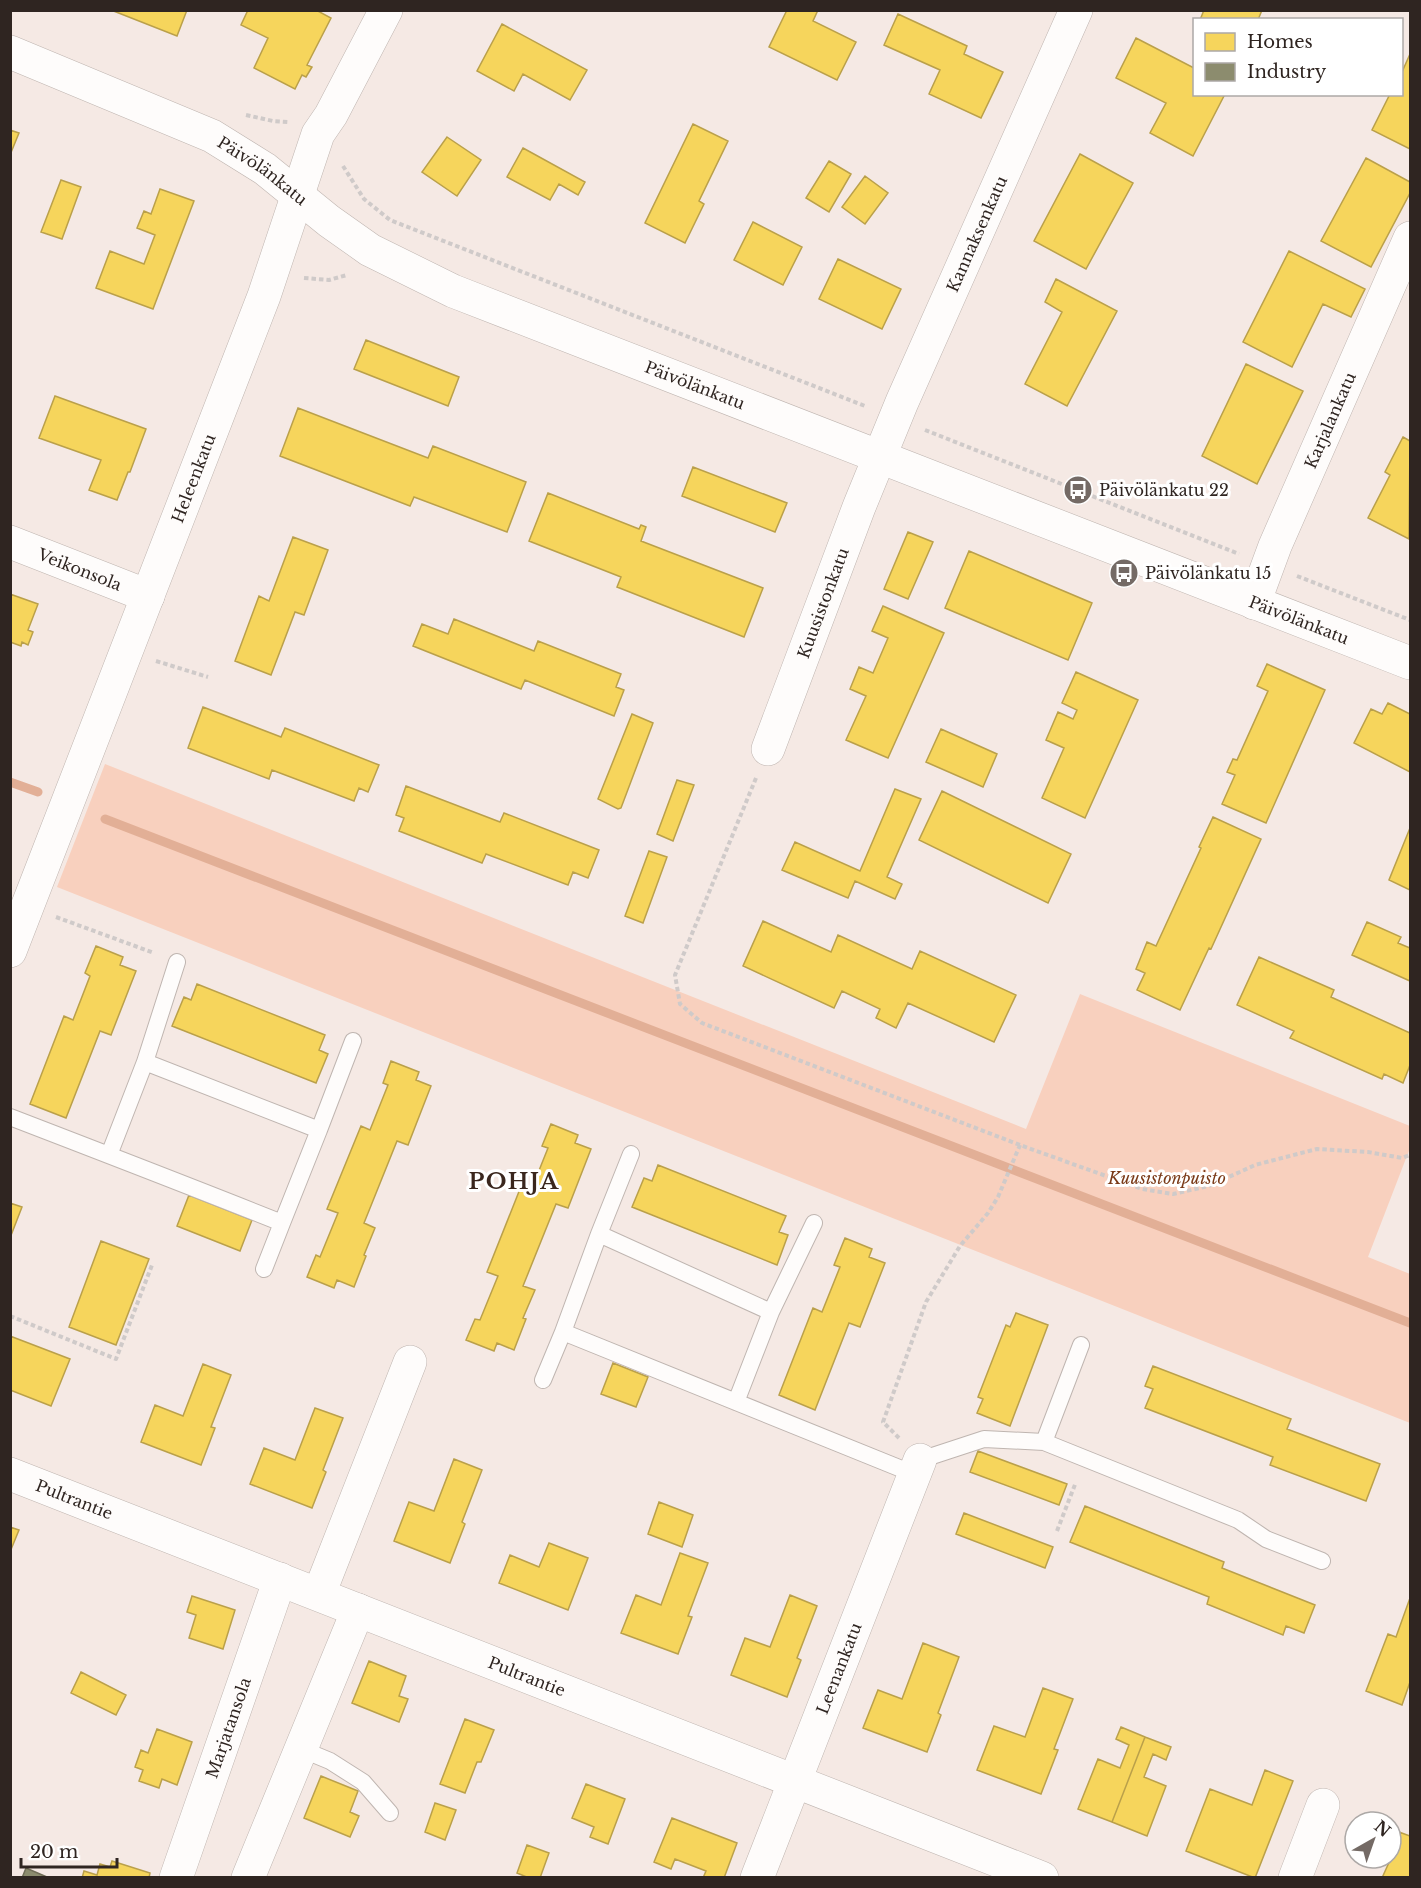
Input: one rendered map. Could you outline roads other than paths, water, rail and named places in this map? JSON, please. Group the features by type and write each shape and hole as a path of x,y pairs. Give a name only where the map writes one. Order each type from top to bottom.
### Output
{"street":[{"name":"Heleenkatu","path":"10,951 264,296 318,134 331,115 386,10"},
{"name":"Kannaksenkatu","path":"880,457 895,418 1076,10"},
{"name":"Päivölänkatu","path":"10,52 212,136 266,169 329,221 370,250 453,291 1410,663"},
{"name":"Karjalankatu","path":"1254,603 1410,238"},
{"name":"Kuusistonkatu","path":"768,749 880,457"},
{"name":"Veikonsola","path":"10,542 148,596"},
{"path":"319,1594 410,1362"},
{"name":"Leenankatu","path":"757,1878 917,1467"},
{"name":"Pultrantie","path":"10,1474 1042,1878"},
{"name":"Marjatansola","path":"176,1878 280,1579"},
{"path":"248,1878 358,1610"},
{"path":"1295,1878 1323,1805"}],"lane":[{"path":"108,1155 145,1062 177,962"},
{"path":"264,1269 353,1041"},
{"path":"145,1062 319,1130"},
{"path":"10,1117 282,1223"},
{"path":"543,1380 631,1154"},
{"path":"736,1401 771,1312 814,1223"},
{"path":"599,1234 771,1312"},
{"path":"562,1332 736,1401 917,1467 984,1439 1044,1442 1238,1520 1266,1539 1322,1561"},
{"path":"1044,1442 1081,1345"},
{"path":"301,1749 330,1761 363,1782 390,1813"}],"waterway":[{"path":"10,782 38,792"},
{"path":"105,819 1410,1323"}],"place":[{"name":"Päivölänkatu 22","path":"1078,490"},
{"name":"Päivölänkatu 15","path":"1124,573"}],"district":[{"name":"POHJA","path":"514,1181"}],"park label":[{"name":"Kuusistonpuisto","path":"1167,1178"}]}
